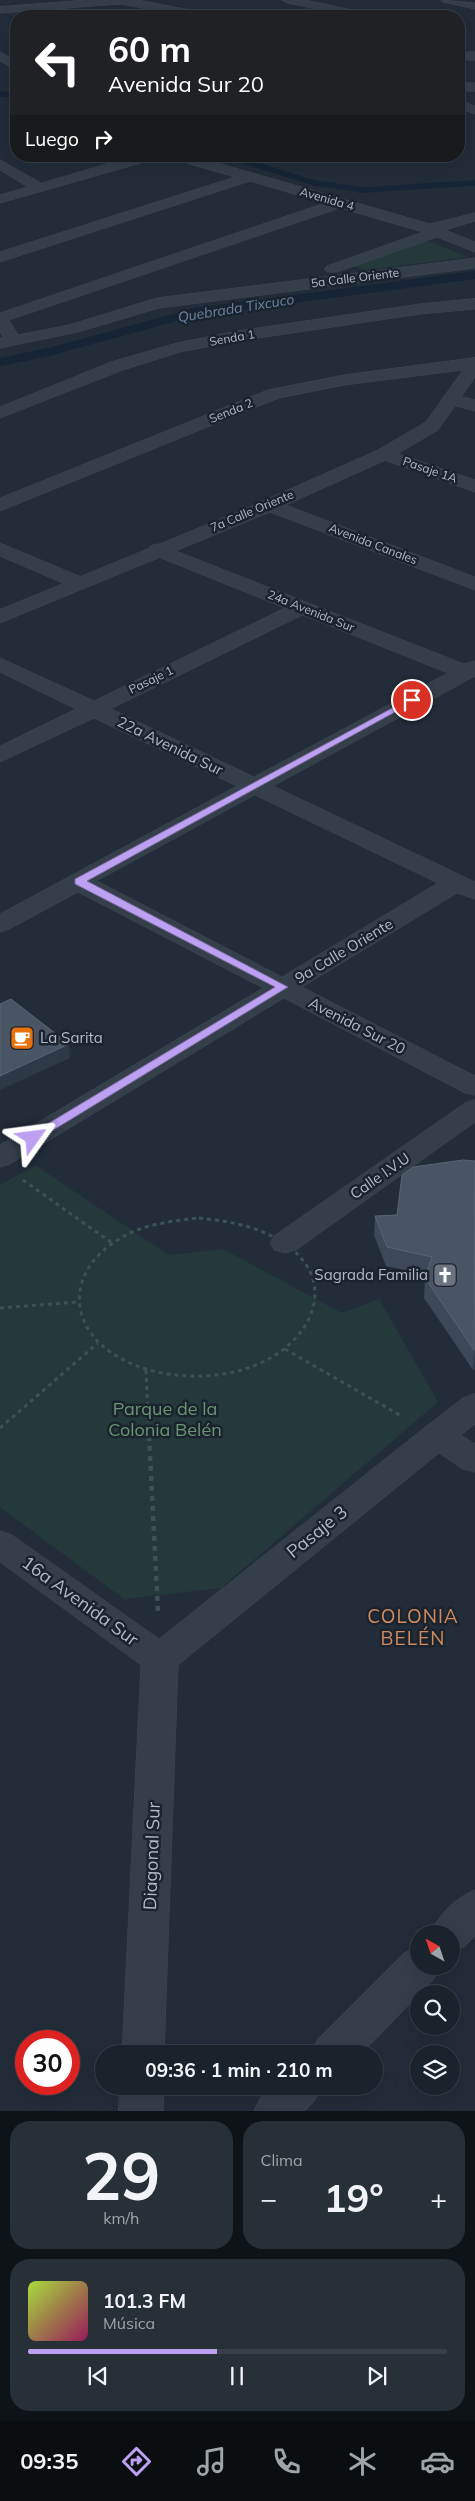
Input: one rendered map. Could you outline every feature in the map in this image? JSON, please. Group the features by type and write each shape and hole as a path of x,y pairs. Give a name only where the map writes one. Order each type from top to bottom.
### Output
{"street":[{"path":"0,10 123,0 174,10"},
{"path":"288,0 337,10"},
{"path":"447,0 475,6"},
{"path":"0,199 129,162"},
{"name":"Avenida 4","path":"197,162 433,230 475,247"},
{"path":"0,164 40,188"},
{"path":"0,257 255,179"},
{"path":"6,342 0,318 340,203"},
{"path":"286,286 433,230 475,217"},
{"name":"5a Calle Oriente","path":"6,342 72,329 157,303 475,263"},
{"name":"Senda 1","path":"0,413 117,366 178,348 238,336 410,310 475,304"},
{"name":"7a Calle Oriente","path":"0,617 384,454 432,426 475,364"},
{"name":"Senda 2","path":"0,505 274,394 344,380 475,364"},
{"path":"451,399 475,406"},
{"name":"Pasaje 1A","path":"384,454 475,486"},
{"name":"Avenida Canales","path":"270,504 475,584"},
{"path":"0,549 79,583"},
{"name":"24a Avenida Sur","path":"158,550 302,607 470,669"},
{"name":"Pasaje 1","path":"0,755 302,607"},
{"name":"22a Avenida Sur","path":"0,664 466,887"},
{"path":"0,924 470,669"},
{"name":"Avenida Sur 20","path":"79,882 475,1087"},
{"name":"9a Calle Oriente","path":"8,1166 283,987 466,887"},
{"name":"Calle I.V.U","path":"284,1243 475,1109"},
{"name":"Pasaje 3","path":"160,1659 475,1406"},
{"path":"436,1436 475,1460"},
{"name":"16a Avenida Sur","path":"0,1544 160,1659"},
{"name":"Diagonal Sur","path":"143,2045 160,1659"},
{"path":"459,1925 475,1908"},
{"path":"341,2045 410,1975"},
{"path":"141,2111 142,2095"},
{"path":"276,2111 291,2095"}],"path":[{"path":"8,1166 112,1243"},
{"path":"199,1218 231,1221 260,1230 284,1243 304,1262 314,1283 315,1307 305,1329 285,1349 256,1366 220,1375 182,1377 146,1370 119,1359 98,1343 83,1324 78,1302 81,1280 92,1260 112,1243 137,1229 167,1221 199,1218"},
{"path":"0,1308 78,1302"},
{"path":"0,1428 98,1343"},
{"path":"285,1349 436,1436"},
{"path":"146,1370 160,1659"}],"green space":[{"path":"420,238 468,257 365,270 354,266"},
{"name":"Parque de la Colonia Belén","path":"35,1165 169,1255 223,1249 342,1313 379,1299 438,1402 221,1588 124,1599 0,1507 0,1185"}],"building":[{"name":"La Sarita","path":"11,999 69,1044 0,1076 0,1004"},
{"name":"Sagrada Familia","path":"463,1160 475,1161 474,1350 425,1278 432,1257 387,1247 375,1216 397,1215 402,1175 413,1167"}],"waterway":[{"path":"0,94 10,95"},
{"path":"247,162 314,183 364,190 475,183"},
{"name":"Quebrada Tixcuco","path":"0,362 49,352 195,312 475,275"}],"place":[{"name":"La Sarita","path":"22,1038"},
{"name":"Sagrada Familia","path":"445,1275"}],"district":[{"name":"COLONIA BELÉN","path":"413,1627"}],"route":[{"path":"33,1138 283,987 79,882 412,700"}]}
